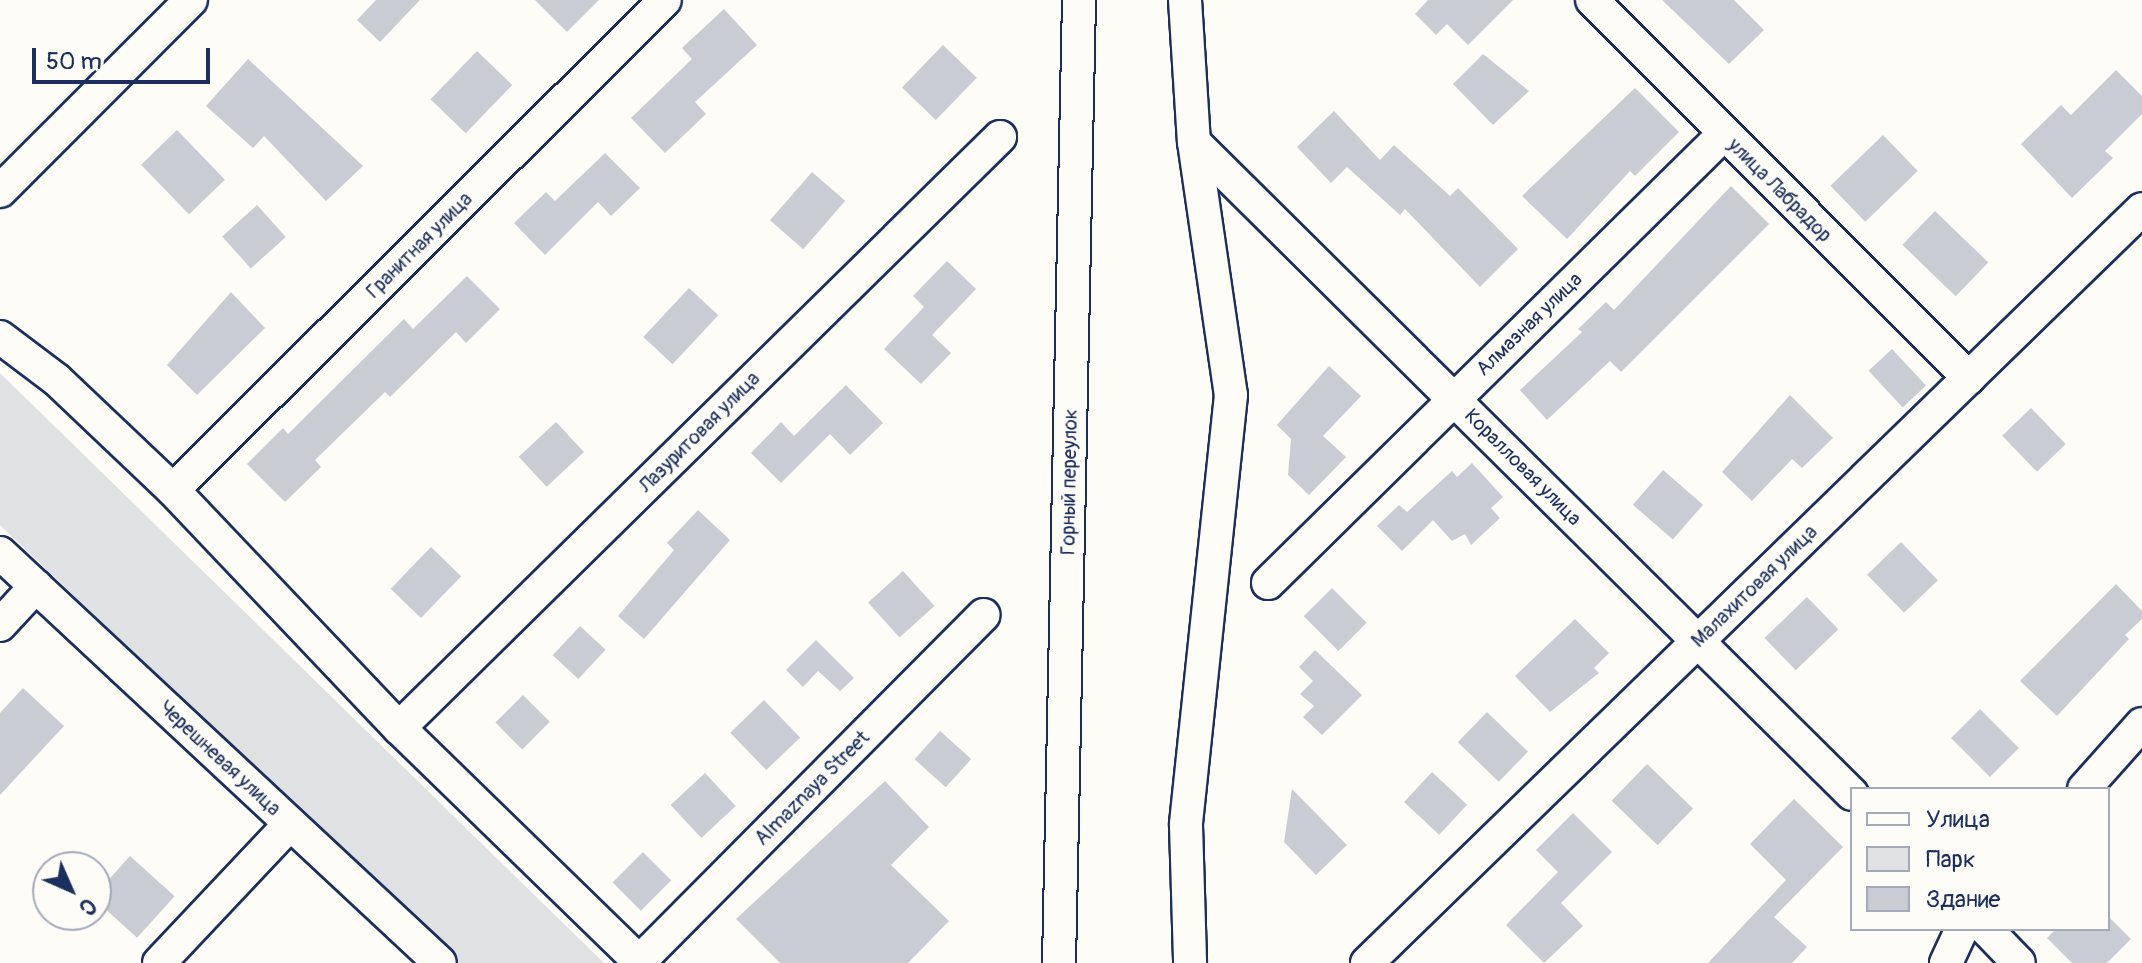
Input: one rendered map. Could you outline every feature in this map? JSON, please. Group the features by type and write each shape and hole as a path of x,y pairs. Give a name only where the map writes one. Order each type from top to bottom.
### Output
{"street":[{"path":"0,191 191,0"},
{"name":"Гранитная улица","path":"173,490 665,0"},
{"name":"Горный переулок","path":"1059,963 1079,0"},
{"path":"1185,0 1194,142 1231,395 1186,825 1190,963"},
{"name":"улица Лабрадор","path":"1592,0 1969,378"},
{"name":"Алмазная улица","path":"1268,583 1453,397 1724,134"},
{"name":"Лазуритовая улица","path":"399,728 1000,137"},
{"name":"Коралловая улица","path":"1194,142 1850,792"},
{"name":"Малахитовая улица","path":"1367,963 2142,209"},
{"path":"0,337 57,380 173,490 399,728 640,962"},
{"name":"Черешневая улица","path":"0,553 440,963"},
{"path":"0,625 36,586"},
{"name":"Almaznaya Street","path":"640,962 984,615"},
{"path":"2086,787 2142,724"},
{"path":"159,963 290,824"},
{"path":"1946,963 1961,931"},
{"path":"1988,931 2019,963"}],"green space":[{"path":"0,373 604,963 459,963 0,525"}],"building":[{"path":"376,0 420,0 380,42 357,20"},
{"path":"535,0 599,0 567,32"},
{"path":"1428,0 1513,0 1468,45 1447,24 1436,35 1415,14"},
{"path":"1662,0 1734,0 1764,30 1729,64"},
{"path":"724,9 757,45 695,102 706,114 665,153 631,118 692,59 682,48"},
{"path":"943,45 977,78 936,120 902,87"},
{"path":"477,51 512,85 466,133 430,99"},
{"path":"1483,54 1529,91 1493,125 1453,84"},
{"path":"248,59 363,166 326,201 264,136 253,148 206,106"},
{"path":"2116,70 2142,96 2142,114 2105,151 2113,158 2072,198 2021,144 2061,105 2071,115"},
{"path":"1635,88 1679,132 1635,176 1630,171 1567,239 1522,196"},
{"path":"1334,111 1380,160 1394,145 1450,196 1458,188 1518,249 1480,287 1405,209 1400,215 1347,167 1331,183 1297,147"},
{"path":"177,130 225,180 189,214 141,165"},
{"path":"1883,135 1918,171 1865,222 1830,186"},
{"path":"605,153 640,188 611,216 598,202 545,255 514,223 546,192 555,201"},
{"path":"812,172 845,201 803,249 770,220"},
{"path":"1731,186 1769,224 1621,372 1610,361 1547,420 1520,390 1582,332 1578,329 1606,302 1614,310"},
{"path":"257,205 286,237 251,268 222,236"},
{"path":"1935,211 1988,262 1956,296 1902,245"},
{"path":"947,261 976,289 932,335 951,353 921,384 884,349 924,307 913,296"},
{"path":"467,276 500,309 466,343 456,332 390,397 385,392 315,460 321,467 285,502 247,464 283,428 288,434 404,319 413,329"},
{"path":"689,288 718,315 673,364 643,337"},
{"path":"231,292 265,328 197,395 167,365"},
{"path":"1892,349 1926,386 1903,407 1869,371"},
{"path":"1329,366 1361,396 1323,436 1346,457 1309,495 1288,475 1291,439 1277,425"},
{"path":"846,385 883,423 850,455 830,434 781,483 751,453 781,422 794,436"},
{"path":"1790,395 1833,438 1802,468 1792,459 1752,501 1722,472"},
{"path":"2031,408 2066,444 2037,472 2002,436"},
{"path":"556,422 584,452 547,487 519,457"},
{"path":"1472,463 1503,497 1491,508 1500,518 1471,545 1465,534 1452,541 1433,520 1402,551 1377,526 1399,505 1407,512 1452,471 1457,477"},
{"path":"1663,470 1703,505 1673,539 1633,505"},
{"path":"698,510 730,540 644,639 618,616 674,550 667,543"},
{"path":"1901,542 1938,580 1904,613 1867,575"},
{"path":"431,547 461,576 421,618 391,589"},
{"path":"903,571 934,606 900,637 868,602"},
{"path":"2116,584 2142,611 2142,619 2125,635 2129,639 2057,716 2020,681"},
{"path":"1332,588 1367,623 1338,651 1304,616"},
{"path":"1807,597 1838,629 1796,670 1765,638"},
{"path":"1575,619 1609,653 1594,668 1599,673 1550,712 1515,676"},
{"path":"580,626 606,650 578,679 553,655"},
{"path":"816,640 854,678 840,691 818,671 803,687 786,670"},
{"path":"1315,650 1362,695 1322,735 1303,717 1314,706 1300,694 1313,681 1299,667"},
{"path":"23,688 64,726 0,795 0,713"},
{"path":"523,695 550,722 522,749 495,723"},
{"path":"764,700 800,737 766,770 730,733"},
{"path":"1980,709 2019,748 1990,777 1951,738"},
{"path":"1487,712 1528,752 1499,782 1458,742"},
{"path":"940,731 971,759 946,787 915,759"},
{"path":"1647,764 1693,808 1658,845 1612,801"},
{"path":"1432,772 1467,805 1439,835 1404,802"},
{"path":"705,773 736,806 701,838 671,805"},
{"path":"885,781 929,827 891,865 949,921 908,963 780,963 736,919"},
{"path":"1292,789 1347,845 1316,875 1284,842"},
{"path":"1794,799 1843,847 1774,917 1807,947 1792,963 1708,963 1786,880 1750,844"},
{"path":"1573,813 1612,852 1561,903 1583,926 1544,963 1506,925 1558,872 1536,850"},
{"path":"643,852 671,880 641,911 613,882"},
{"path":"130,856 175,896 137,938 112,915 112,876"},
{"path":"2110,918 2131,939 2107,963 2072,963 2047,938 2054,931 2110,931"}]}
